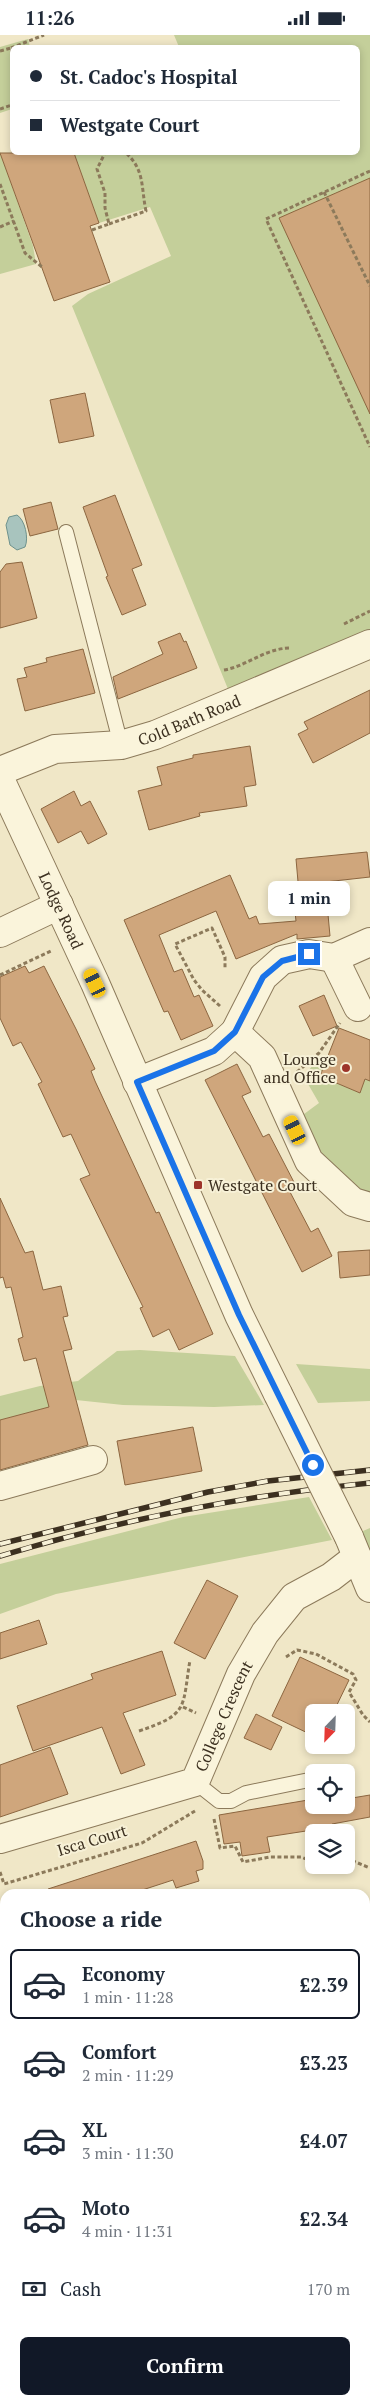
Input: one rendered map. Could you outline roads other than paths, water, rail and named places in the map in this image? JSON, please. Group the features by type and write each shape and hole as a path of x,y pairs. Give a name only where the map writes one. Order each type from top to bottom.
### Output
{"street":[{"name":"Cold Bath Road","path":"0,771 55,749 121,745 155,735 370,644"},
{"name":"Lodge Road","path":"0,779 59,905 239,1315 353,1547 370,1588"},
{"path":"0,933 59,905"},
{"path":"137,1082 214,1051 231,1022 263,977 282,961 309,954 334,958 370,942"},
{"path":"334,958 350,1015"},
{"path":"231,1022 262,1057 309,1161 353,1202 370,1207"},
{"path":"0,1486 93,1460"},
{"name":"College Crescent","path":"0,1839 203,1787 241,1674 265,1633 294,1597 331,1577 353,1547"}],"lane":[{"path":"66,532 121,745"},
{"path":"203,1787 219,1801 231,1801 246,1793 305,1781"}],"water":[{"path":"17,515 24,525 27,539 25,547 17,550 10,545 6,525 9,517"}],"railway":[{"path":"0,1544 208,1492 268,1481 370,1470"},
{"path":"0,1556 91,1531 183,1510 276,1494 370,1483"}],"place":[{"name":"Lounge and Office","path":"346,1068"},
{"name":"Westgate Court","path":"198,1185"}]}
